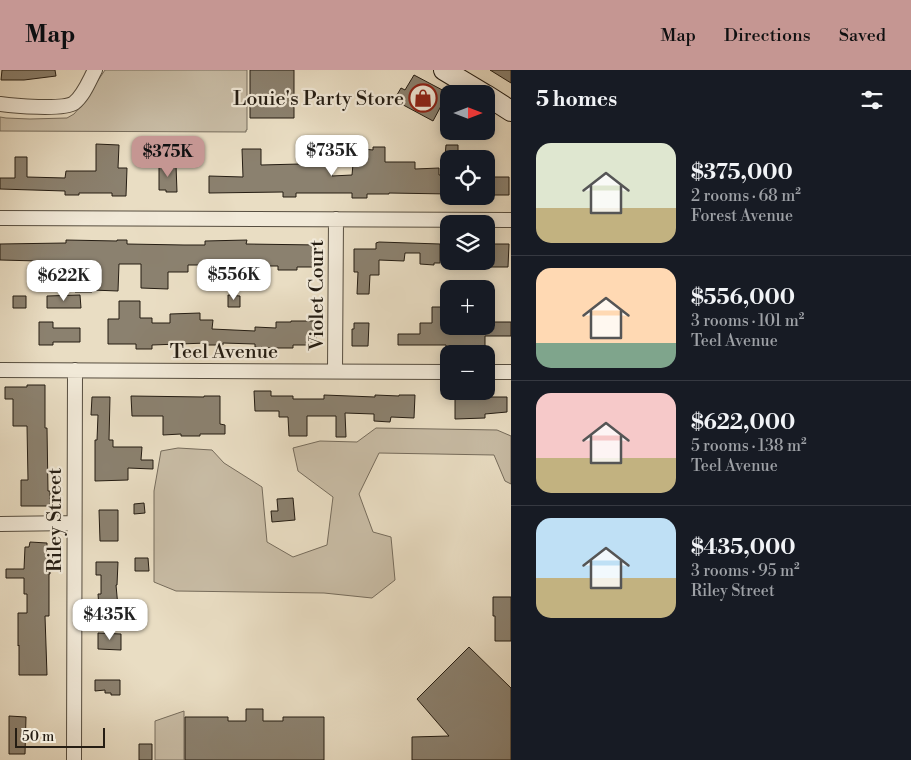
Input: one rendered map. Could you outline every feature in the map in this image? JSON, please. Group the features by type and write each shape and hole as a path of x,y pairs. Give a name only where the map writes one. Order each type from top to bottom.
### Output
{"street":[{"path":"0,104 60,107 73,104 95,70"},
{"path":"444,70 469,85"},
{"path":"495,101 511,111"},
{"path":"0,218 511,220"},
{"name":"Violet Court","path":"335,371 336,219"},
{"name":"Teel Avenue","path":"0,370 440,372"},
{"name":"Riley Street","path":"74,760 75,370"},
{"path":"495,372 511,372"},
{"path":"0,524 74,523"}],"shaded area":[{"path":"105,70 247,70 247,130 246,132 0,131 0,117 30,119 67,118 74,114"},
{"path":"376,428 497,430 511,436 511,484 505,481 494,455 379,453 359,494 373,532 391,537 395,580 372,598 324,593 176,591 154,582 154,491 161,451 178,448 212,450 224,463 262,487 267,542 293,557 327,545 333,497 298,471 293,448 320,441 357,442"},
{"path":"184,711 184,760 155,760 155,721"}],"building":[{"path":"2,70 55,70 56,76 24,80 1,80"},
{"path":"250,70 294,70 294,118 250,118"},
{"path":"490,70 511,70 511,83"},
{"path":"414,75 440,89 440,108 433,121 394,100 401,88 405,90"},
{"path":"96,144 119,145 118,168 127,168 126,196 112,196 112,193 65,195 65,191 0,189 0,178 15,178 15,157 27,157 27,177 65,178 66,171 96,171"},
{"path":"446,145 458,145 458,150 446,150"},
{"path":"373,147 385,147 385,162 415,162 415,169 439,168 440,194 367,194 367,198 352,198 352,193 296,193 296,197 283,197 283,192 209,193 209,176 243,177 242,149 261,149 261,165 300,164 300,159 332,159 332,176 352,175 353,164 363,165 363,149 373,150"},
{"path":"148,152 159,153 158,167 147,166"},
{"path":"159,165 176,165 177,192 159,190"},
{"path":"495,177 509,177 509,195 495,195"},
{"path":"66,240 127,240 127,244 205,245 205,241 247,240 246,244 318,245 318,267 297,267 297,270 278,270 278,266 235,266 235,270 220,270 220,265 188,265 188,272 168,272 168,289 141,288 141,264 119,264 118,291 92,290 92,292 75,292 75,266 53,265 53,269 39,269 39,261 0,260 0,244 66,243"},
{"path":"376,243 440,244 440,263 434,263 434,265 420,264 420,253 405,253 404,261 379,260 379,275 370,275 369,294 357,294 358,272 354,272 354,249 376,249"},
{"path":"495,244 509,244 508,267 495,267"},
{"path":"80,295 81,308 47,308 47,296"},
{"path":"228,295 240,296 240,307 228,307"},
{"path":"13,296 26,296 26,308 13,308"},
{"path":"119,301 140,301 140,318 152,318 152,323 170,323 170,314 200,313 200,320 213,320 212,329 255,331 255,327 276,328 276,322 316,321 316,345 293,345 293,348 275,348 255,347 255,344 223,343 223,345 207,345 207,343 152,345 152,349 136,349 136,344 108,344 108,319 119,319"},
{"path":"432,307 440,307 440,335 495,335 495,322 511,322 511,336 485,336 485,345 398,345 398,334 420,334 420,323 432,323"},
{"path":"39,322 53,322 53,328 80,328 80,342 53,342 53,345 39,345"},
{"path":"354,323 369,323 368,346 352,346"},
{"path":"27,385 45,385 45,428 47,428 50,506 21,506 21,480 28,480 27,426 13,426 13,399 5,399 5,387 27,387"},
{"path":"254,391 271,391 271,396 293,396 293,399 324,399 324,395 375,397 375,395 415,395 414,418 391,417 390,422 374,421 374,414 345,413 346,437 336,437 336,416 307,416 307,436 289,436 288,417 279,417 279,411 255,411"},
{"path":"131,396 220,396 220,424 225,425 225,434 200,434 200,436 163,435 163,416 132,416"},
{"path":"92,397 110,397 109,440 113,440 113,447 142,447 141,460 153,460 153,469 128,468 128,480 95,481 95,440 97,440 98,415 91,415"},
{"path":"495,397 507,397 507,412 485,414 485,418 455,419 455,400 495,400"},
{"path":"293,498 295,520 272,522 271,511 278,511 277,499"},
{"path":"144,503 145,513 134,514 134,504"},
{"path":"99,510 118,510 118,541 100,541"},
{"path":"30,542 47,543 47,558 50,558 49,616 45,616 47,675 19,675 18,613 27,613 27,594 24,594 24,578 6,578 6,569 24,569 25,547 29,547"},
{"path":"135,558 148,558 149,571 135,571"},
{"path":"96,562 118,562 116,585 118,607 99,608 98,594 101,594 101,575 96,575"},
{"path":"493,597 511,597 511,641 495,641"},
{"path":"98,633 121,634 121,650 98,649"},
{"path":"469,647 511,688 511,760 412,760 412,737 449,736 417,699"},
{"path":"95,680 120,680 120,695 105,693 105,690 95,691"},
{"path":"246,709 263,709 263,721 283,721 283,717 324,717 324,760 185,760 185,717 228,717 228,721 246,721"},
{"path":"9,716 26,717 25,754 9,754"},
{"path":"139,744 152,744 152,760 139,760"}],"place":[{"name":"Louie's Party Store","path":"423,98"}]}
